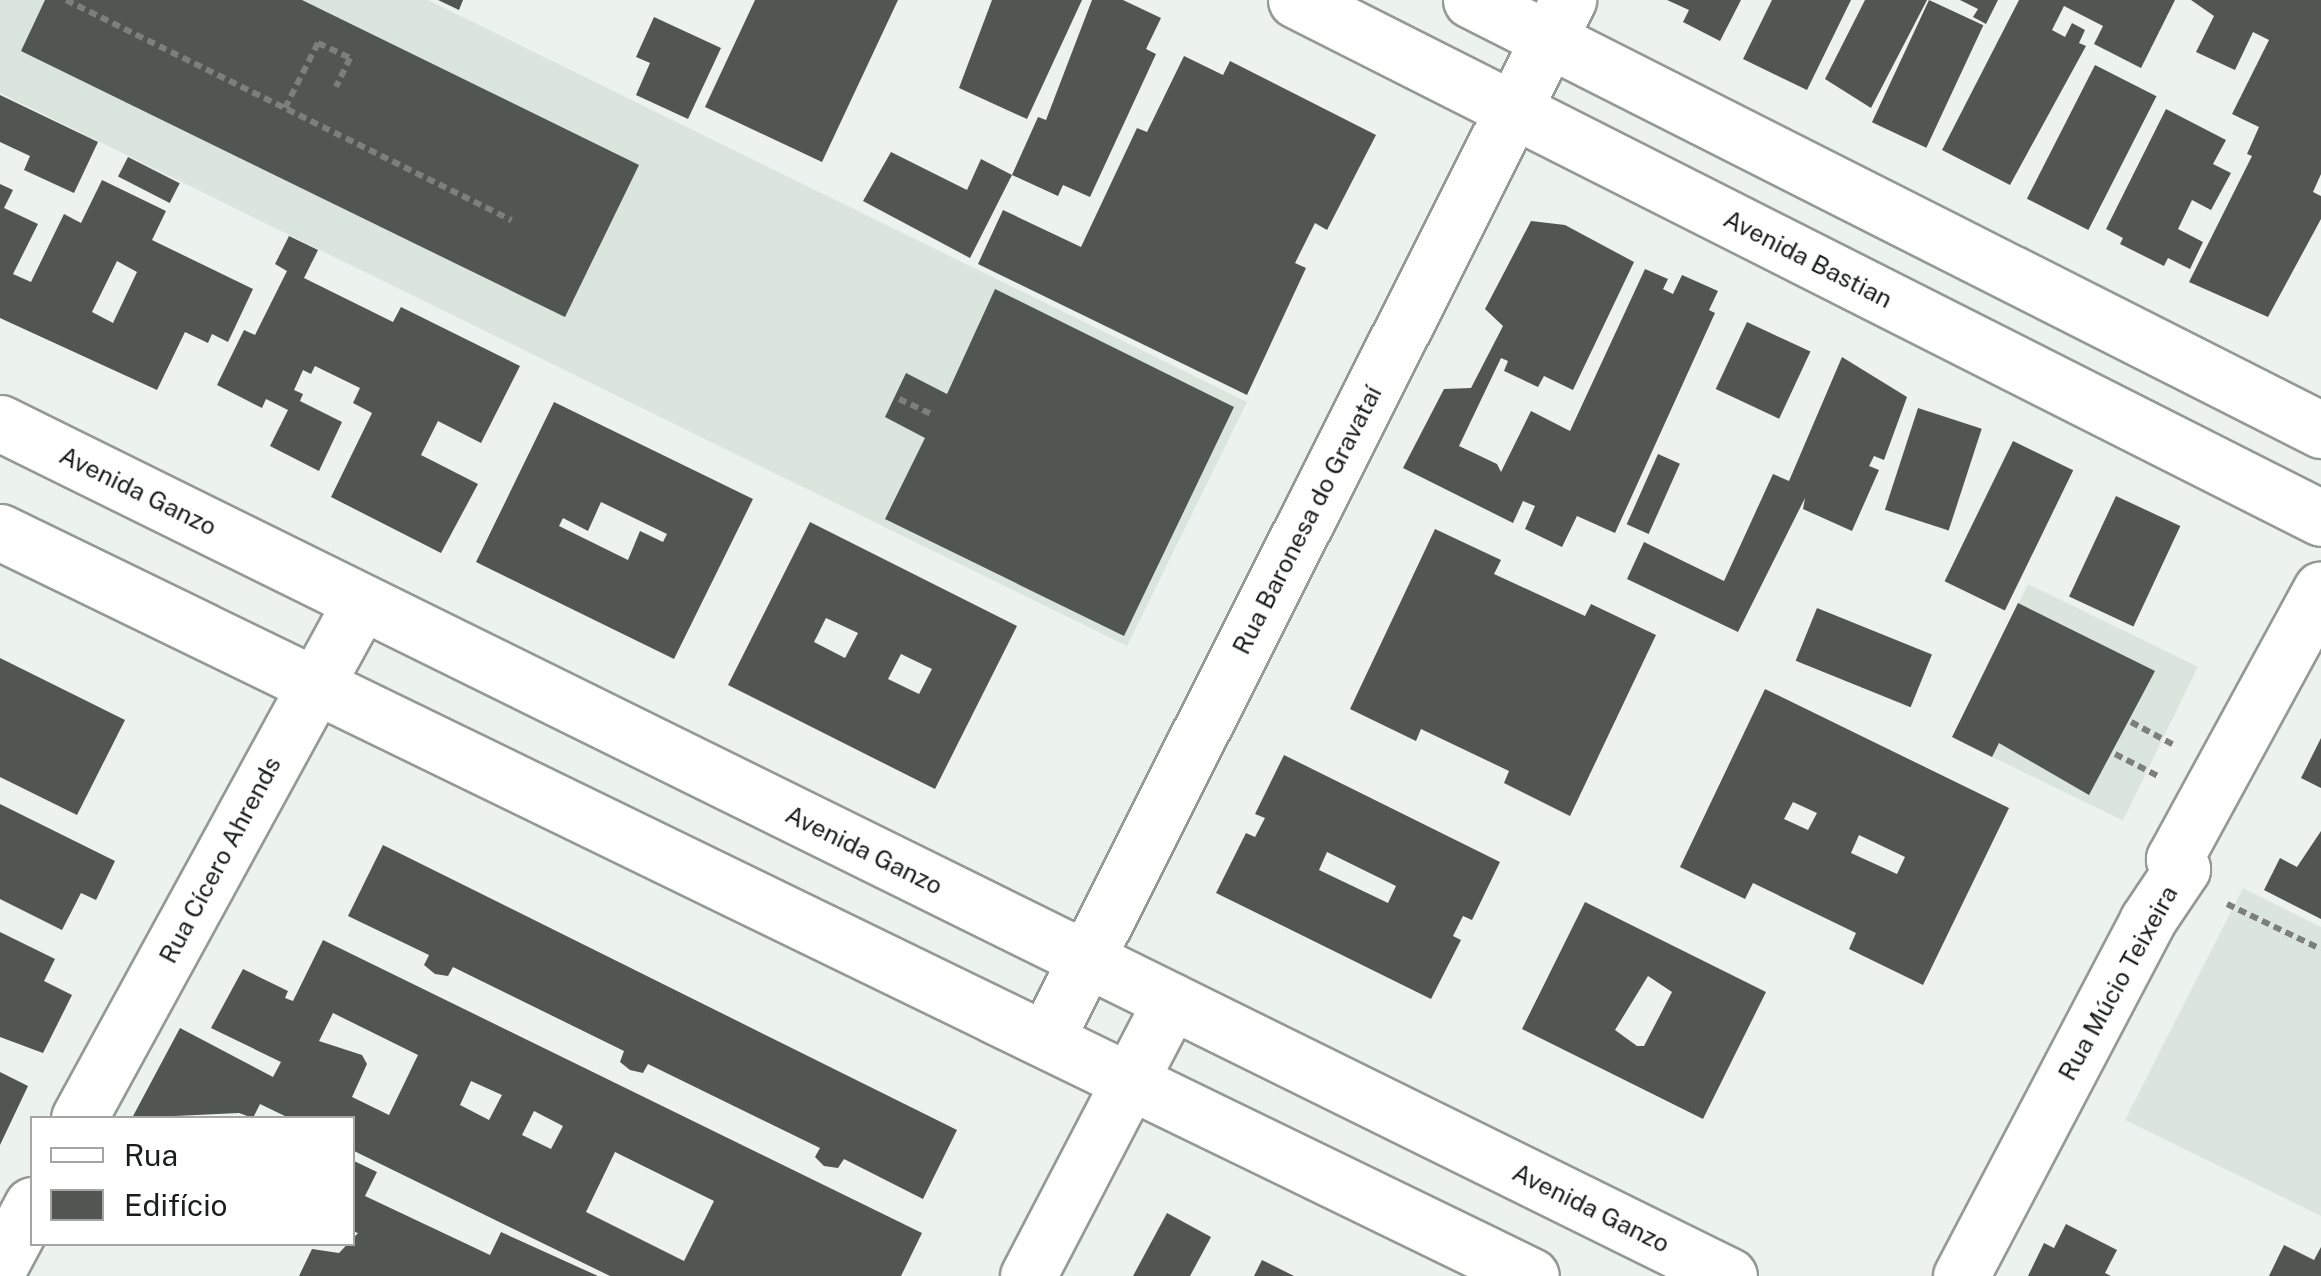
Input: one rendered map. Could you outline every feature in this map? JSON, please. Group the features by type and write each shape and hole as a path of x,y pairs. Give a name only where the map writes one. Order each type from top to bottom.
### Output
{"street":[{"name":"Avenida Bastian","path":"1296,0 2321,518"},
{"path":"1471,0 1558,20 2321,430"},
{"name":"Rua Baronesa do Gravataí","path":"1046,1039 1558,20"},
{"name":"Avenida Ganzo","path":"0,423 1729,1276"},
{"path":"0,532 1531,1276"},
{"name":"Rua Múcio Teixeira","path":"1961,1276 2147,921 2182,869 2174,859 2321,589"},
{"name":"Rua Cícero Ahrends","path":"81,1116 361,602"},
{"path":"1028,1276 1171,1001"},
{"path":"0,1265 30,1209"}],"path":[{"path":"66,0 512,220"},
{"path":"285,108 318,42 350,58 336,87"},
{"path":"899,399 933,415"},
{"path":"2130,722 2146,731"},
{"path":"2115,754 2130,762"},
{"path":"2175,879 2321,949"}],"shaded area":[{"path":"0,0 428,0 1247,402 1127,646 0,93"},
{"path":"2028,584 2198,667 2123,821 1953,738"},
{"path":"2243,888 2321,927 2321,1216 2125,1120"}],"building":[{"path":"45,0 302,0 639,165 565,317 21,51"},
{"path":"438,0 463,0 459,10"},
{"path":"755,0 898,0 822,162 705,107"},
{"path":"992,0 1082,0 1027,119 959,88"},
{"path":"1092,0 1123,0 1161,18 1146,49 1156,54 1090,197 1063,185 1058,196 1012,175 1038,117 1046,120"},
{"path":"1667,0 1741,0 1720,41 1683,22 1689,10"},
{"path":"1772,0 1851,0 1807,90 1743,59"},
{"path":"1865,0 1927,0 1871,108 1825,79"},
{"path":"1929,0 1983,25 1926,148 1872,122"},
{"path":"1960,0 1998,0 1986,24 1973,17 1978,9"},
{"path":"2019,0 2175,0 2141,68 2094,44 2103,26 2064,6 2052,30 2065,37 2072,23 2085,30 2079,43 2086,46 2010,185 1942,150"},
{"path":"2191,0 2321,0 2321,174 2313,192 2321,196 2321,219 2268,317 2189,282 2252,156 2247,154 2259,127 2232,114 2269,40 2253,32 2235,70 2196,52 2214,16"},
{"path":"654,17 721,48 688,119 636,95 650,63 636,57"},
{"path":"1184,56 1223,75 1230,61 1376,135 1327,230 1315,223 1295,263 1306,268 1247,395 978,264 1003,210 1081,247 1137,128 1147,132"},
{"path":"2095,65 2156,96 2088,230 2027,199"},
{"path":"0,95 98,142 74,193 24,170 30,156 0,142"},
{"path":"2166,109 2226,140 2213,164 2231,173 2211,210 2192,200 2178,229 2203,242 2190,269 2168,258 2164,266 2120,244 2123,238 2106,229"},
{"path":"891,152 967,190 981,159 1012,175 970,258 863,201"},
{"path":"128,157 180,183 170,203 118,177"},
{"path":"102,180 166,211 152,240 253,289 228,342 212,334 208,343 185,332 157,390 0,318 0,184 13,190 4,208 38,224 13,274 31,282 64,214 81,223","holes":["117,261 137,272 113,323 92,312"]},
{"path":"1531,221 1565,225 1634,262 1573,390 1544,376 1538,387 1504,371 1508,361 1501,358 1459,446 1497,464 1501,472 1531,411 1570,431 1645,269 1668,279 1663,289 1673,294 1682,275 1718,291 1709,310 1715,313 1615,533 1577,516 1562,547 1525,529 1535,506 1523,501 1513,523 1403,468 1444,389 1471,388 1503,326 1485,309"},
{"path":"289,236 318,250 304,278 393,322 401,307 520,366 481,443 438,421 421,455 478,484 441,553 331,497 372,413 353,403 360,388 315,366 311,374 303,370 294,390 303,394 300,401 342,422 319,471 270,446 288,410 266,399 262,408 217,385 244,330 255,335 287,271 275,264"},
{"path":"995,289 1234,407 1124,636 885,519 925,438 885,417 906,373 947,394"},
{"path":"1747,322 1810,352 1779,419 1716,389"},
{"path":"1842,357 1907,397 1884,460 1874,456 1869,466 1879,470 1852,531 1803,509 1805,498 1738,632 1627,579 1644,542 1724,581 1773,474 1789,481"},
{"path":"554,402 753,499 674,659 476,562","holes":["601,502 667,534 663,542 640,531 628,560 559,526 563,518 588,531"]},
{"path":"1918,408 1982,429 1949,530 1885,510"},
{"path":"2013,441 2073,470 2005,611 1945,581"},
{"path":"1658,454 1680,464 1649,534 1627,524"},
{"path":"2116,496 2180,526 2133,627 2069,597"},
{"path":"810,522 1017,626 935,789 728,685","holes":["826,618 858,633 845,658 814,642","901,654 932,669 919,694 888,679"]},
{"path":"1435,529 1501,560 1494,574 1585,616 1591,604 1656,635 1570,816 1504,783 1509,771 1421,729 1416,741 1350,709"},
{"path":"2018,603 2155,671 2089,795 1999,743 1992,757 1952,737"},
{"path":"1817,608 1932,654 1911,707 1796,661"},
{"path":"0,658 125,720 77,815 0,777"},
{"path":"1765,689 2009,808 1923,985 1849,949 1856,933 1753,883 1745,899 1680,867","holes":["1793,802 1817,813 1808,830 1784,819","1859,835 1905,857 1897,874 1851,853"]},
{"path":"2321,738 2321,788 2301,778"},
{"path":"1284,755 1500,862 1472,920 1463,916 1453,936 1461,940 1431,999 1216,893 1246,833 1255,837 1265,818 1255,814","holes":["1327,852 1396,886 1388,903 1319,870"]},
{"path":"0,804 115,861 96,900 81,893 62,930 0,899"},
{"path":"2321,831 2321,919 2264,890 2280,858 2297,867"},
{"path":"383,845 957,1130 923,1199 844,1159 838,1168 824,1166 815,1157 820,1148 648,1064 643,1073 630,1070 620,1062 624,1051 453,967 448,976 435,974 424,965 429,955 348,916"},
{"path":"1585,902 1766,992 1703,1119 1522,1029","holes":["1648,976 1672,992 1644,1046 1637,1046 1615,1030"]},
{"path":"0,932 55,959 44,981 72,995 43,1053 0,1037"},
{"path":"323,940 922,1233 901,1276 610,1276 355,1151 355,1116 285,1116 260,1104 254,1116 133,1116 180,1028 273,1077 281,1062 211,1028 243,969 288,991 285,998 293,1001","holes":["333,1013 418,1055 389,1115 352,1097 367,1064 362,1055 319,1041","471,1081 502,1095 489,1120 460,1105","534,1111 563,1126 551,1149 522,1135","615,1152 714,1201 684,1261 586,1212"]},
{"path":"0,1072 28,1086 0,1145"},
{"path":"355,1161 377,1172 365,1196 490,1255 501,1232 598,1276 299,1276 312,1249 339,1253 346,1246 355,1246 358,1233"},
{"path":"1167,1213 1211,1237 1190,1276 1133,1276"},
{"path":"2066,1224 2117,1250 2105,1273 2111,1276 2028,1276 2044,1243 2054,1248"},
{"path":"2284,1245 2314,1260 2321,1247 2321,1276 2269,1276"},
{"path":"1262,1260 1294,1276 1254,1276"}]}
